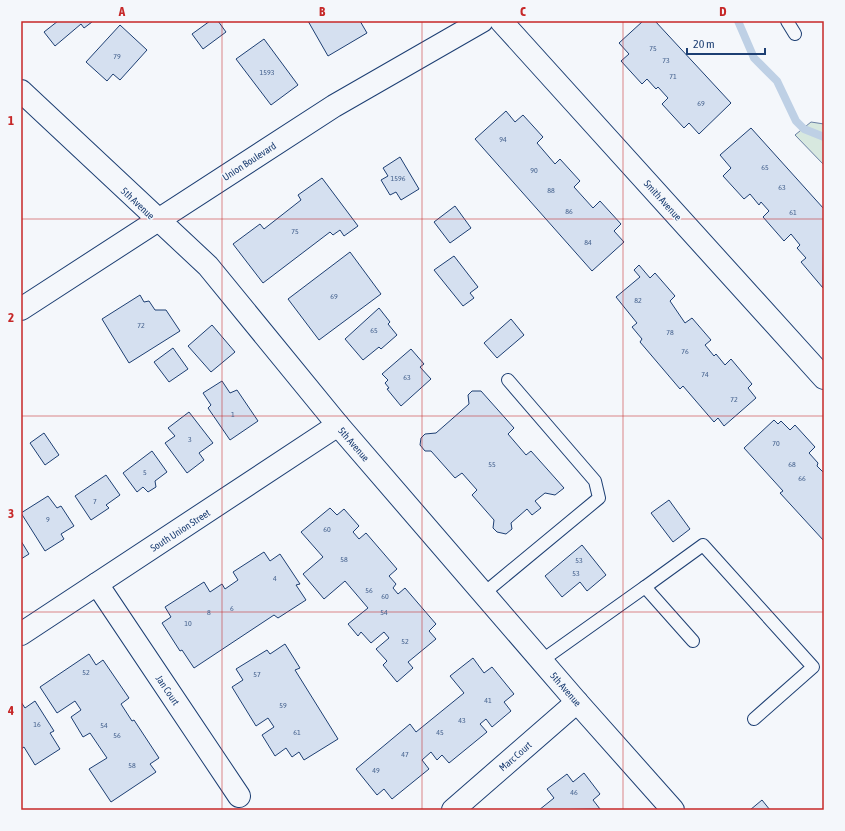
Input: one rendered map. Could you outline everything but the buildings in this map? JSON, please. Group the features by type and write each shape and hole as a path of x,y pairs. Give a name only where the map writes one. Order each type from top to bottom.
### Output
{"main road":[{"name":"Union Boulevard","path":"21,309 156,220 334,106 482,21"},
{"name":"Smith Avenue","path":"501,21 824,378"},
{"name":"5th Avenue","path":"21,91 156,220 208,266 338,425 541,661 673,810"},
{"name":"South Union Street","path":"21,634 338,425"},
{"name":"Jan Court","path":"97,584 240,796"},
{"name":"Marc Court","path":"453,810 577,702"}],"lane":[{"path":"787,21 795,34"},
{"path":"483,594 599,498 594,481 508,380"},
{"path":"541,661 703,545 813,667 754,719"},
{"path":"645,587 693,641"}],"shaded area":[{"path":"811,122 824,124 824,165 795,135"}],"waterway":[{"path":"738,21 754,58 777,81 796,121 804,129 824,137"}]}
